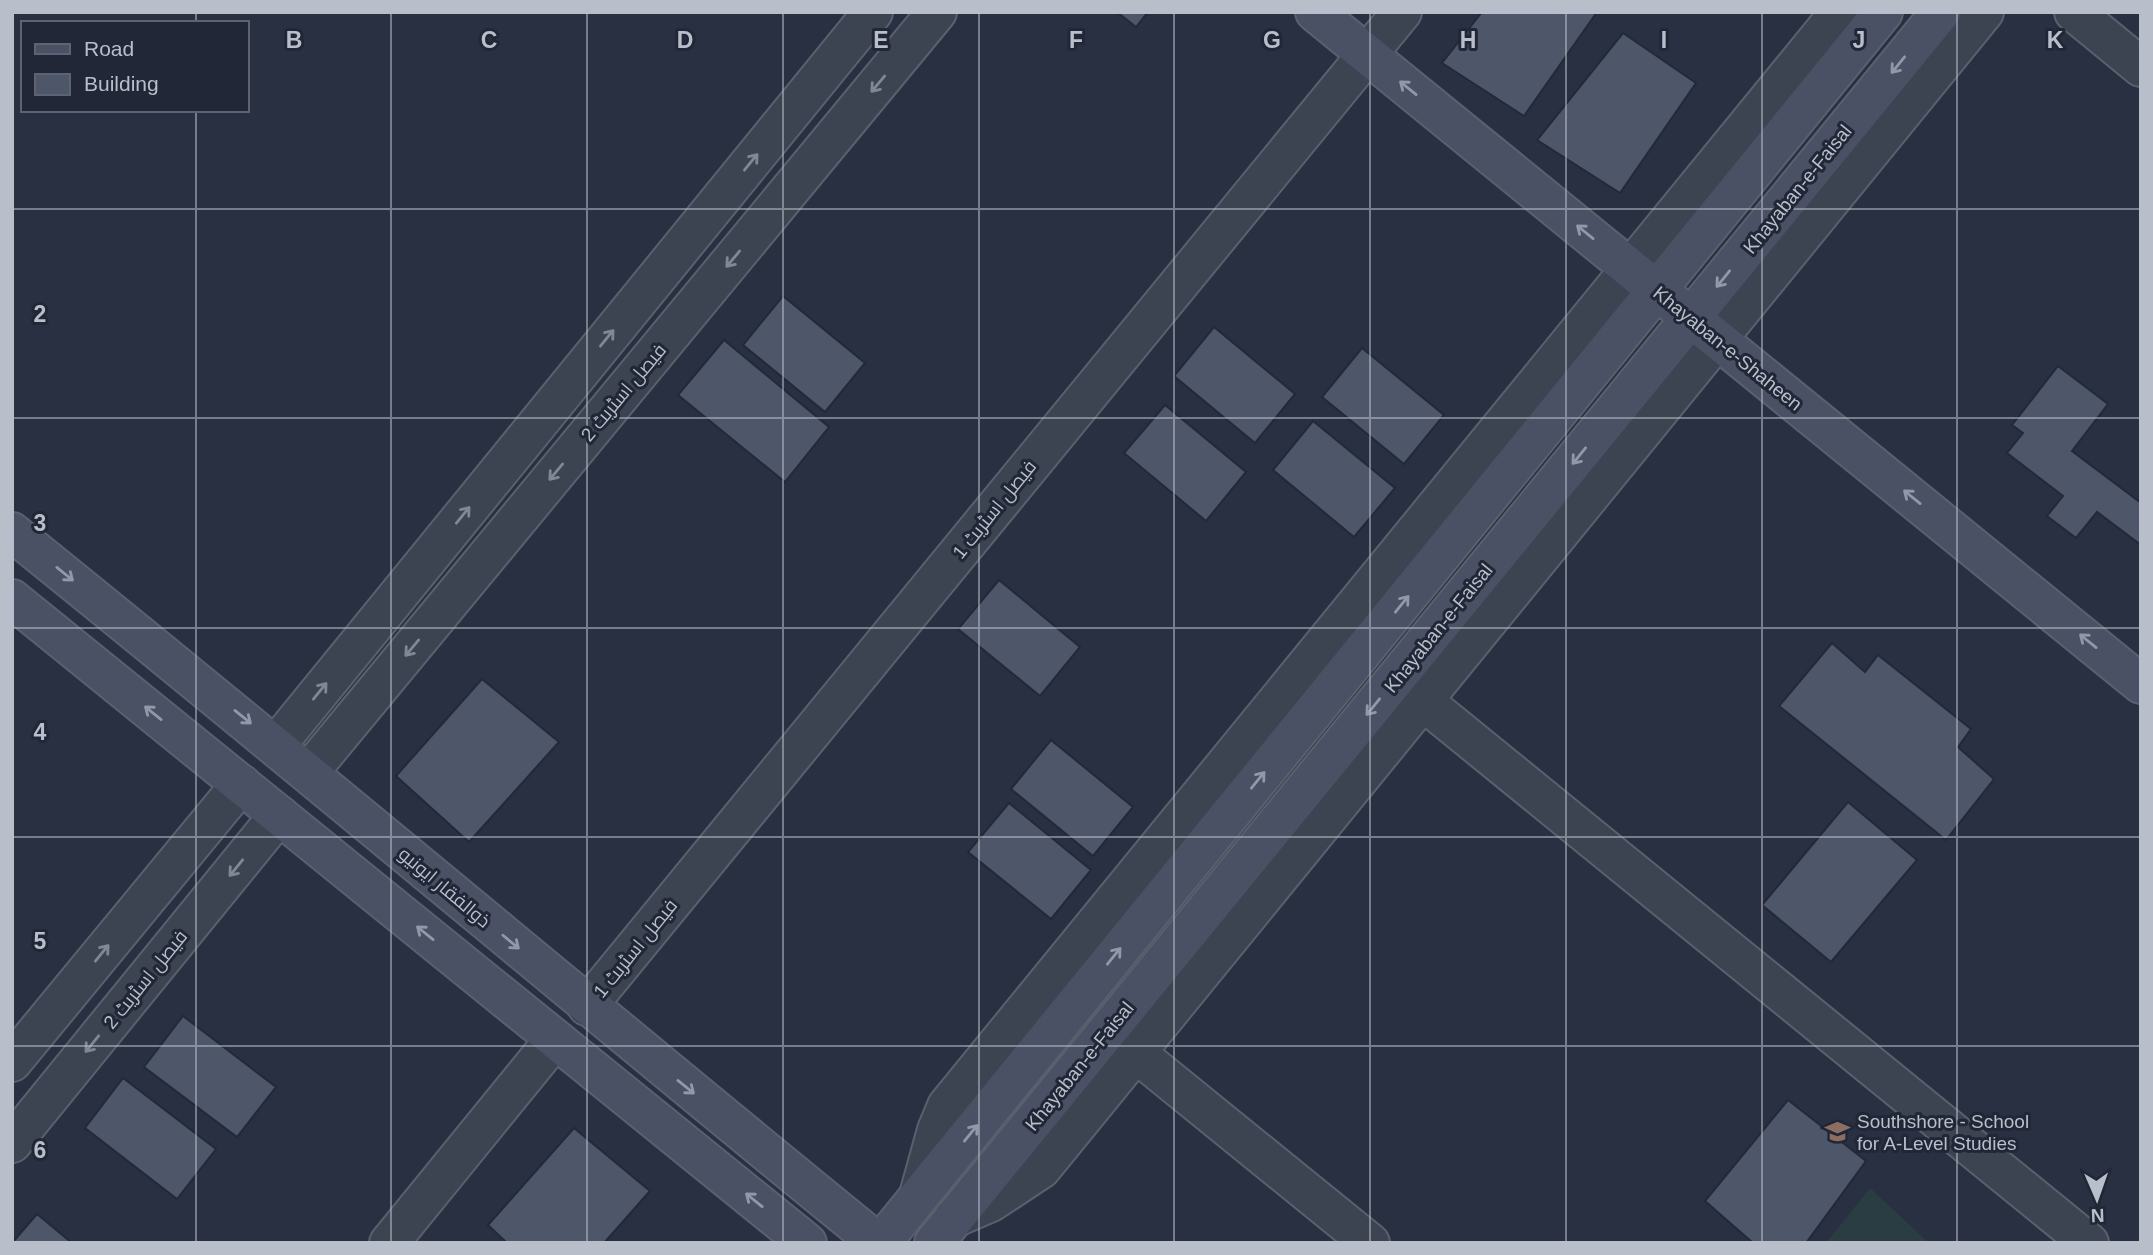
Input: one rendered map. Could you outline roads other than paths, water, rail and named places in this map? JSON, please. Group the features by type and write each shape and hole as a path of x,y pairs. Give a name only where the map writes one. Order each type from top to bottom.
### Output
{"main road":[{"name":"Khayaban-e-Shaheen","path":"1315,12 2141,684"},
{"path":"880,1243 1644,280 1883,12"},
{"name":"Khayaban-e-Faisal","path":"944,1231 1705,328 1941,12"},
{"name":"ذوالفقار ایونیو","path":"12,532 277,744 587,1006 880,1243"},
{"path":"12,599 807,1243"}],"street":[{"path":"277,744 873,12"},
{"name":"فیصل اسٹریٹ 2","path":"309,772 937,12"},
{"name":"فیصل اسٹریٹ 1","path":"587,1006 1402,12"},
{"path":"1644,280 1840,12"},
{"path":"944,1231 1041,1169 1423,701 1705,328 1984,12"},
{"path":"2074,12 2141,67"},
{"path":"1423,701 2089,1243"},
{"path":"12,1062 241,784"},
{"name":"فیصل اسٹریٹ 2","path":"12,1143 279,815"},
{"path":"389,1243 555,1039"},
{"path":"1136,1053 1370,1243"}],"place":[{"name":"Southshore - School for A-Level Studies","path":"1837,1132"}]}
